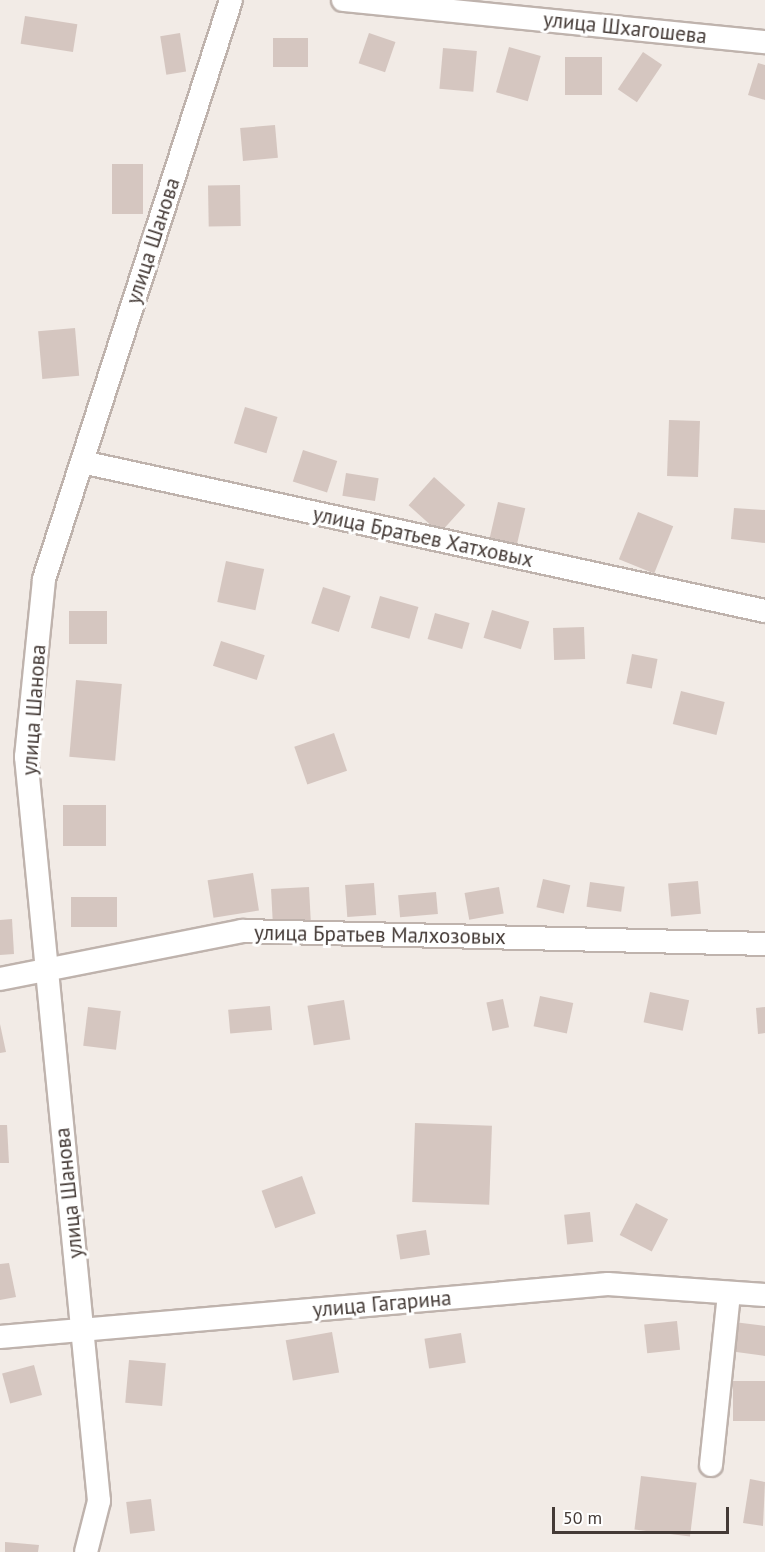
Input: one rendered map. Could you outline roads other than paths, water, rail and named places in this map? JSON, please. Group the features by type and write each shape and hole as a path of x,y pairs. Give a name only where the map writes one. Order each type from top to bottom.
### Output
{"street":[{"name":"улица Шанова","path":"86,1552 99,1501 26,757 44,579 231,0"},
{"name":"улица Шхагошева","path":"343,0 765,42"},
{"name":"улица Братьев Хатховых","path":"82,462 765,610"},
{"name":"улица Братьев Малхозовых","path":"0,979 47,972 242,931 765,944"},
{"name":"улица Гагарина","path":"0,1337 608,1284 765,1295"},
{"path":"711,1465 729,1293"}]}
